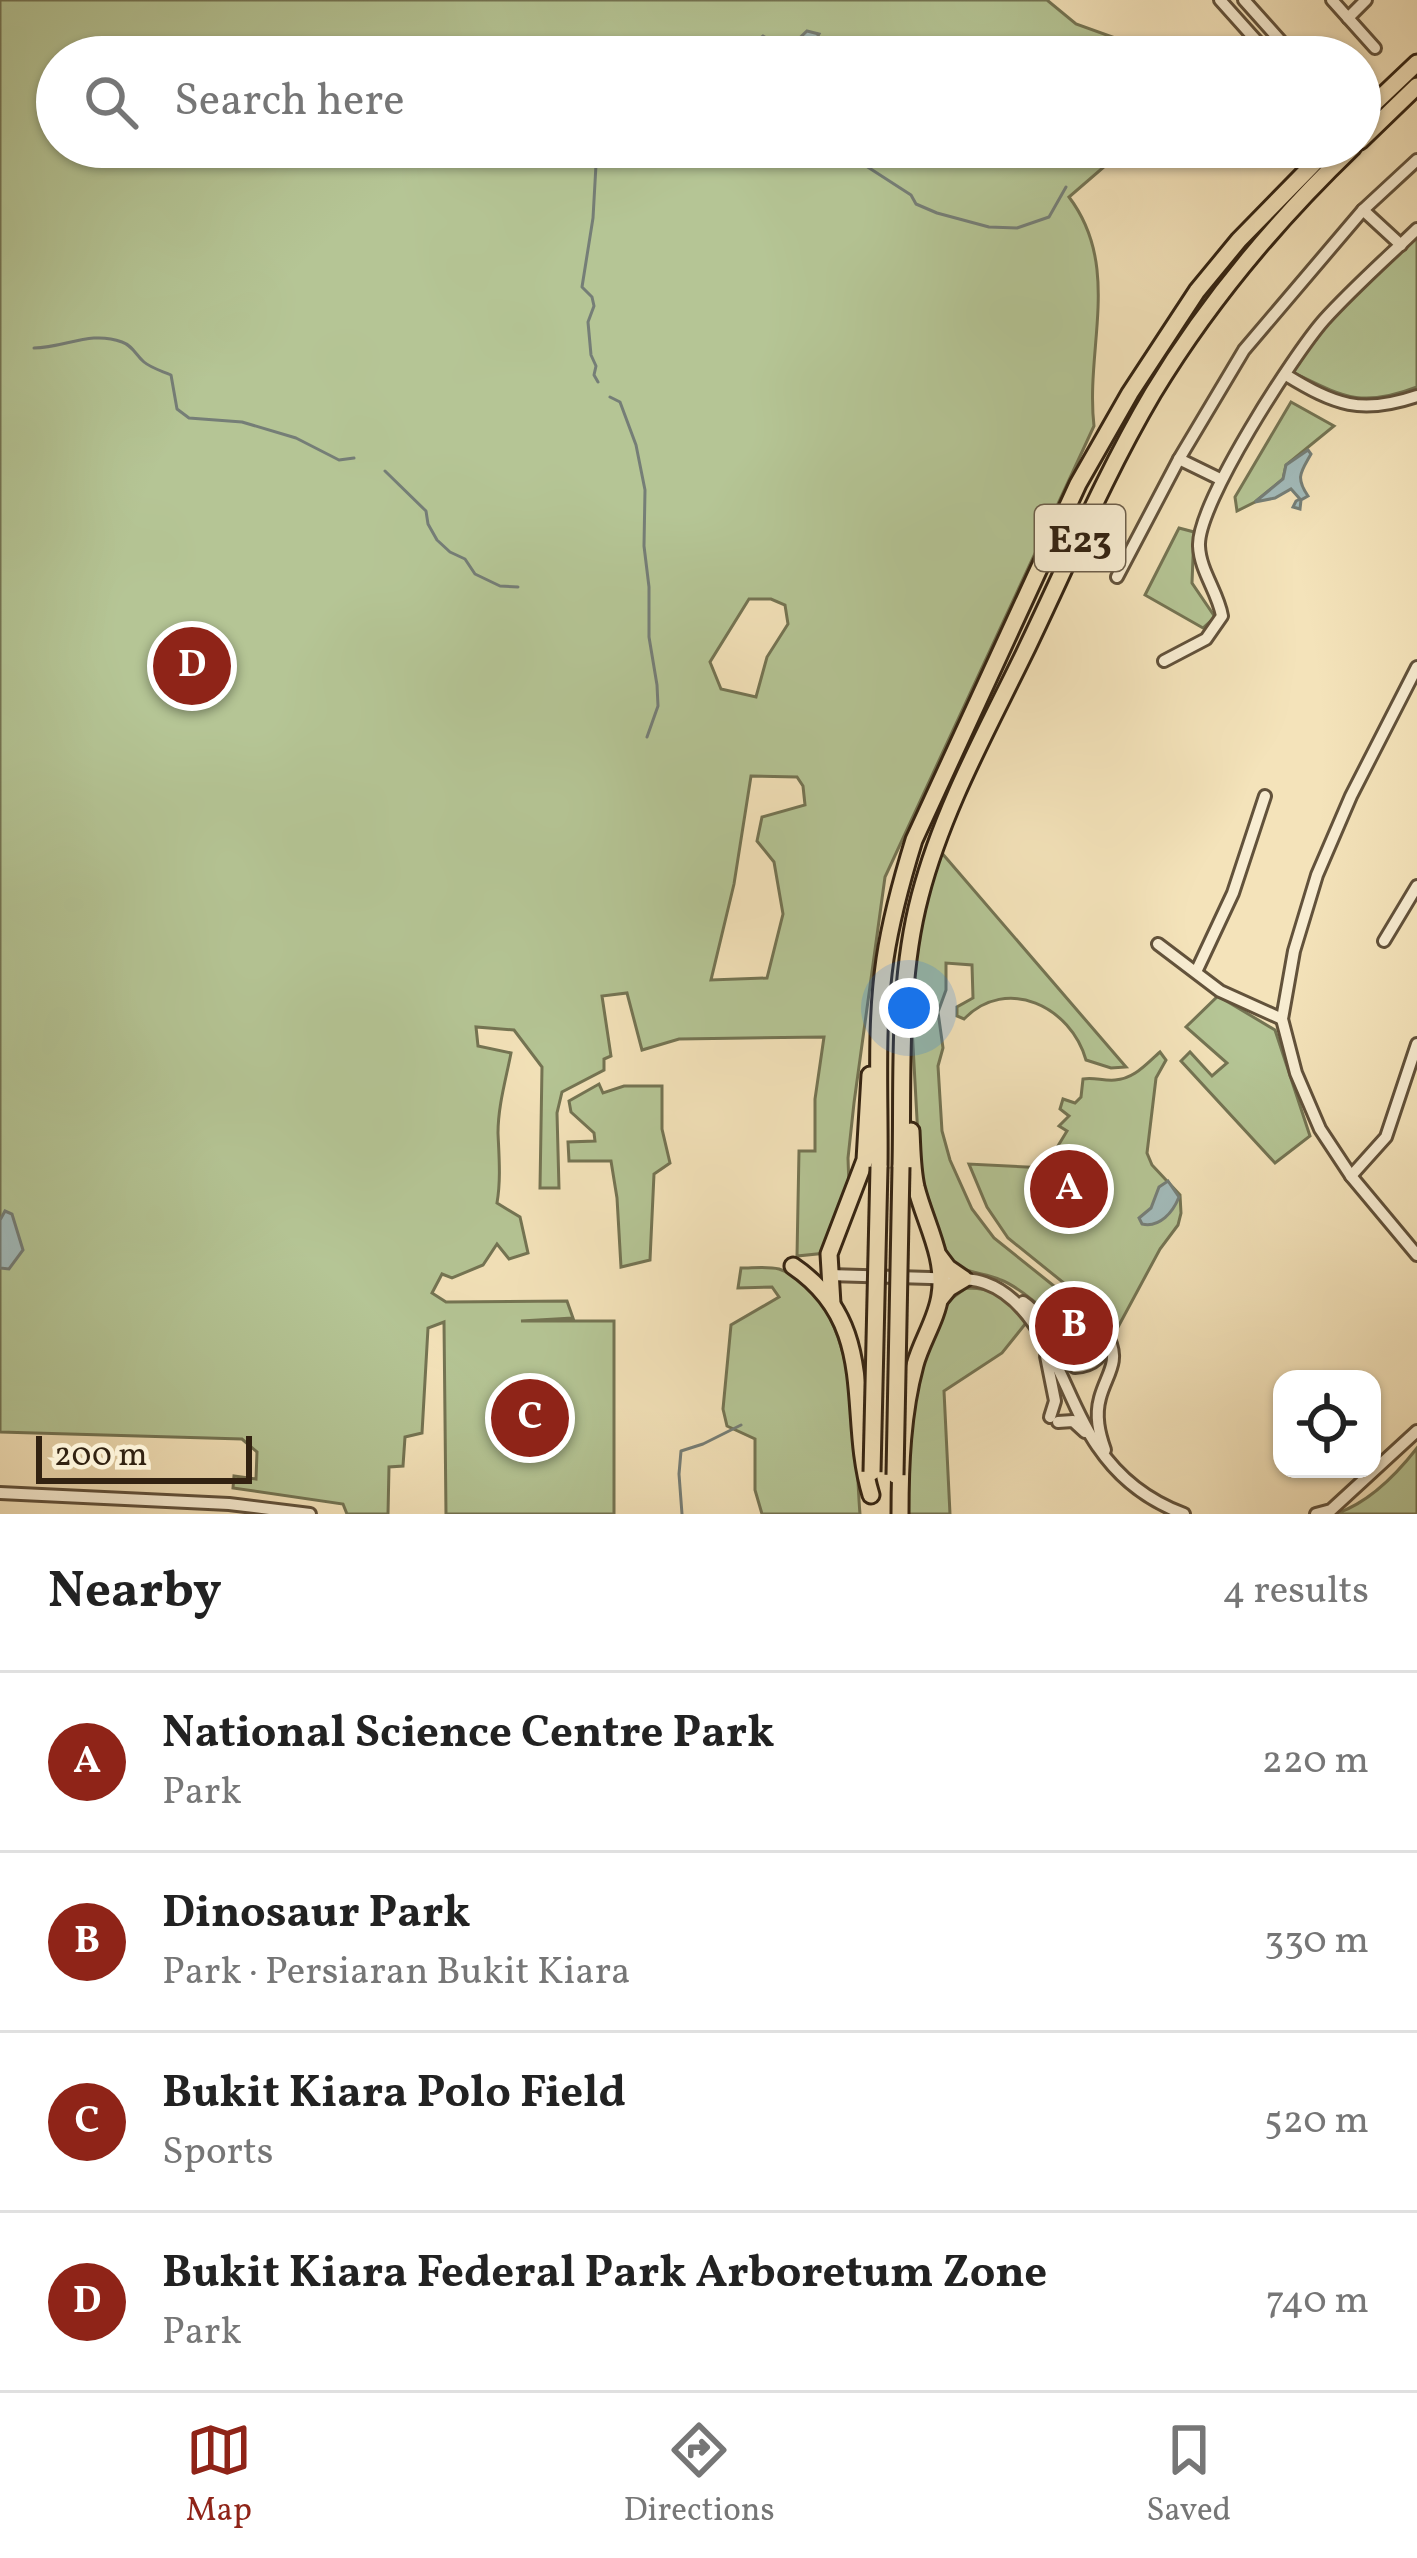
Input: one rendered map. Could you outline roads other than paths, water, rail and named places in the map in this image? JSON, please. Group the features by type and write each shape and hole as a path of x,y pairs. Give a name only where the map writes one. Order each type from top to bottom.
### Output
{"highway":[{"path":"1381,83 1417,50"},
{"path":"1381,97 1417,63"},
{"path":"1381,121 1417,88"},
{"path":"1197,291 1208,267 1295,168"},
{"name":"E23","path":"873,1514 880,1019 885,962 914,840 1078,484 1130,393 1197,291 1310,168"},
{"name":"E23","path":"899,1514 895,1475 905,1009 912,933 933,852 1153,394 1220,294 1333,168"},
{"path":"899,1514 910,1385 940,1299 941,1278 912,1165 905,1009"},
{"path":"832,1304 830,1254 865,1160 871,1062 880,1019"},
{"path":"938,1253 964,1279 940,1299"},
{"path":"830,1254 793,1266 832,1304 843,1328 858,1377 865,1474 871,1495"}],"street":[{"path":"1220,0 1252,36"},
{"path":"1244,0 1276,36"},
{"path":"1332,0 1364,36"},
{"path":"1348,18 1366,0"},
{"path":"1118,577 1179,459 1244,350 1363,210 1417,160"},
{"path":"1363,210 1401,245"},
{"path":"1164,661 1206,639 1222,616 1199,549 1220,479 1321,323 1417,230"},
{"path":"1286,374 1346,405 1381,406 1417,397"},
{"path":"1179,459 1220,479"},
{"path":"1417,667 1317,875 1294,951 1282,1019 1296,1073 1320,1129 1351,1176 1417,1255"},
{"path":"1196,971 1227,907 1265,796"},
{"path":"1384,941 1417,886"},
{"path":"1157,944 1220,991 1282,1019"},
{"path":"1351,1176 1385,1137 1417,1044"},
{"path":"829,1275 989,1284 1033,1309 1062,1358 1076,1367 1094,1363 1108,1339 1114,1367 1100,1396 1098,1418 1108,1459"},
{"path":"1009,1296 1026,1313 1098,1448"},
{"path":"1047,1350 1057,1417"},
{"path":"1057,1417 1080,1413"},
{"path":"1057,1417 1077,1423 1145,1496 1184,1514"},
{"path":"1316,1514 1330,1510 1417,1431"},
{"path":"0,1497 258,1514"},
{"path":"0,1497 229,1504 310,1514"}],"water":[{"path":"1308,450 1311,454 1301,479 1308,496 1301,500 1300,509 1293,507 1300,499 1291,489 1255,502 1283,479 1286,465"},
{"path":"1168,1181 1179,1197 1173,1208 1160,1221 1142,1224 1139,1218"},
{"path":"5,1211 12,1214 23,1250 9,1269 0,1268 0,1220"}],"waterway":[{"path":"596,168 582,287 594,306 588,322 598,382"},
{"path":"869,168 911,195 916,204 989,227 1017,228 1049,217 1066,187"},
{"path":"34,348 99,338 122,342 147,364 171,375 177,409 189,418 242,422 296,438 339,460 354,458"},
{"path":"610,397 620,402 636,445 645,490 649,637 658,706 647,737"},
{"path":"385,471 426,511 437,540 465,559 475,574 500,586 518,587"},
{"path":"682,1514 681,1451 741,1425"}],"place":[{"name":"Bukit Kiara Federal Park Arboretum Zone","path":"192,666"},
{"name":"National Science Centre Park","path":"1069,1189"},
{"name":"Dinosaur Park","path":"1074,1326"},
{"name":"Bukit Kiara Polo Field","path":"530,1418"}]}
